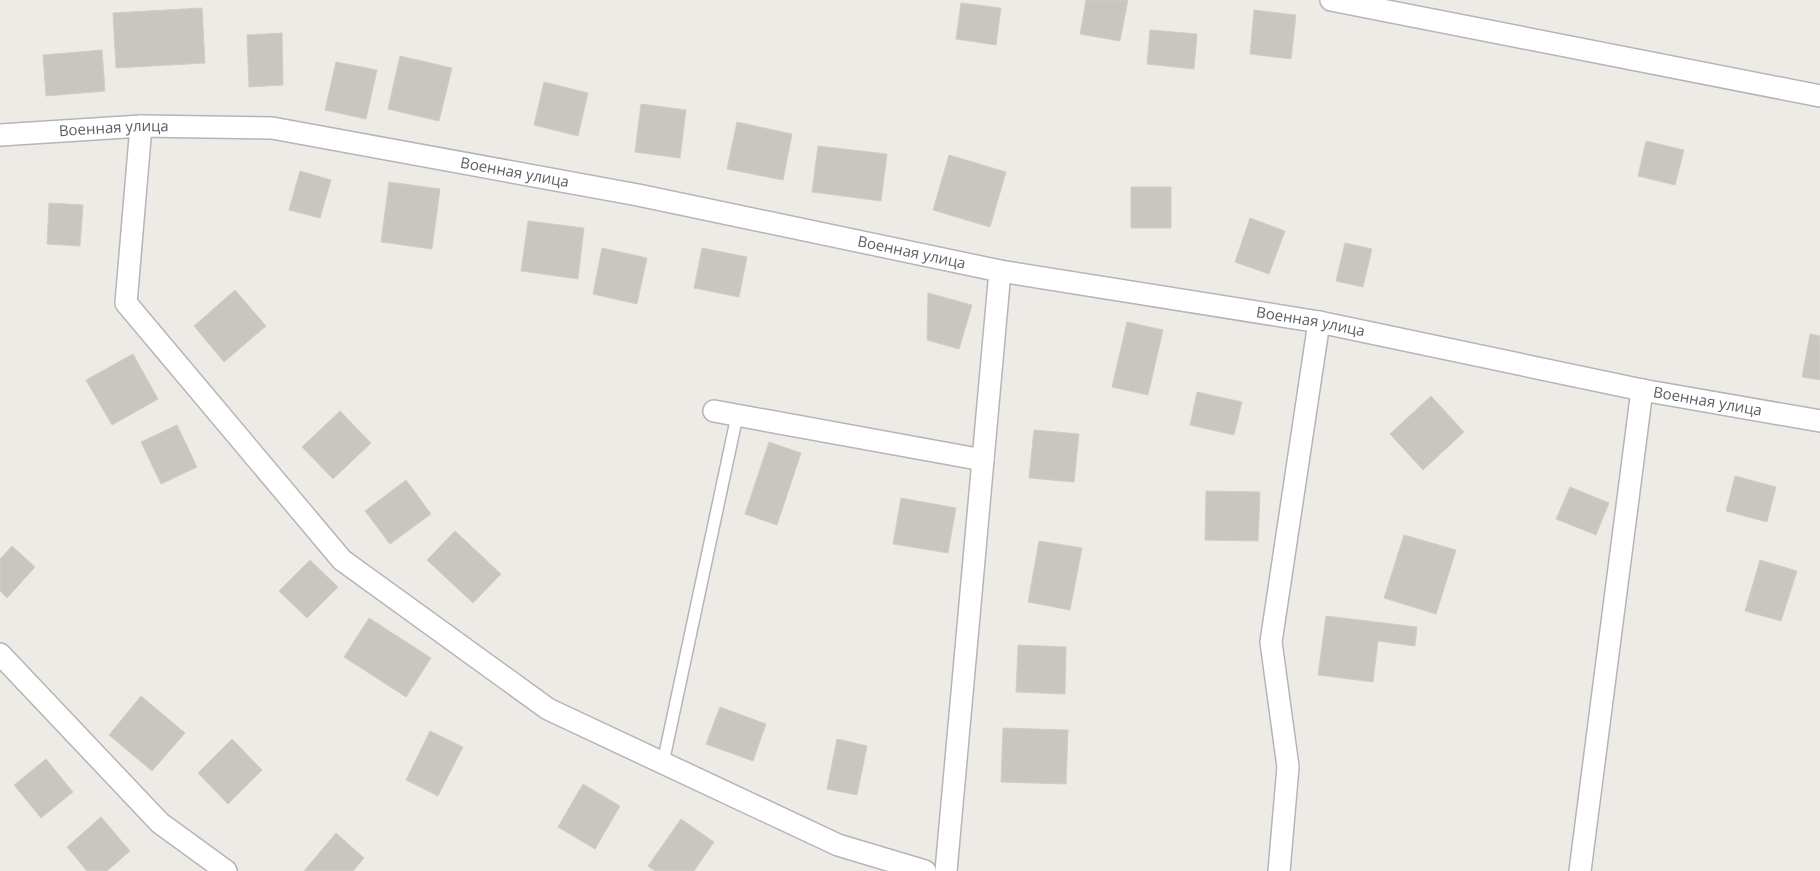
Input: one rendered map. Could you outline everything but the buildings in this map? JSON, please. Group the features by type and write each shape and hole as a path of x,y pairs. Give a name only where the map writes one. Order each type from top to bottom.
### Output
{"street":[{"path":"1331,0 1820,96"},
{"path":"141,126 126,303 342,560 548,709 838,845 925,871"},
{"name":"Военная улица","path":"0,135 141,126 272,128 638,195 1000,271 1320,322 1642,390 1820,421"},
{"path":"946,871 1000,271"},
{"path":"1279,871 1288,767 1271,642 1320,322"},
{"path":"1580,871 1642,390"},
{"path":"714,411 983,460"},
{"path":"0,654 160,823 226,871"}],"lane":[{"path":"663,763 737,416"}]}
